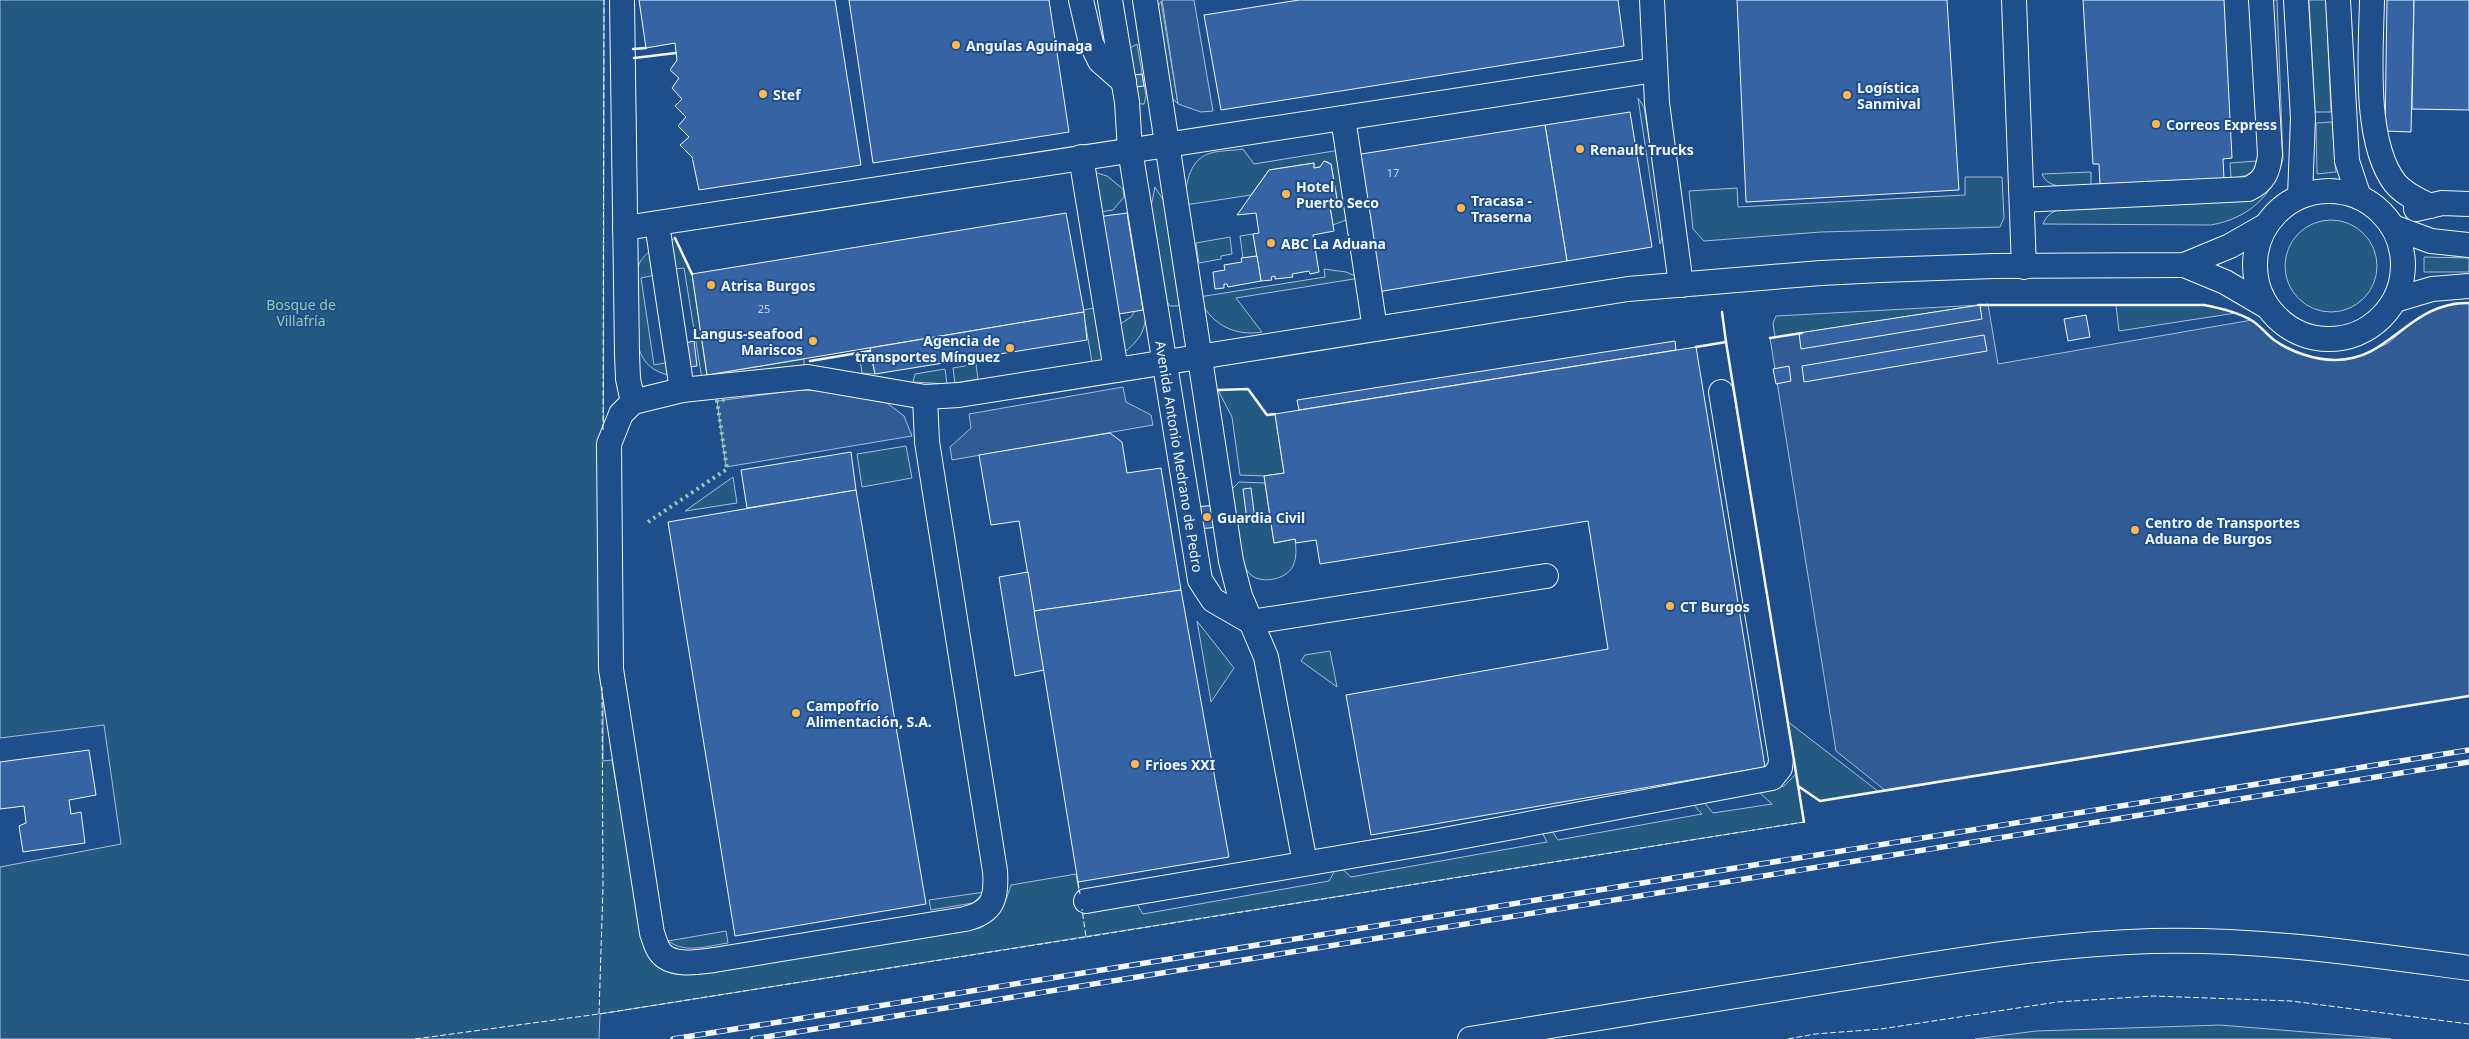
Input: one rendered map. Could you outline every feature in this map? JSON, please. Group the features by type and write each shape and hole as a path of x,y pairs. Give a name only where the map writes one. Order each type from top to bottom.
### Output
{"street":[{"path":"622,0 628,379 633,402"},
{"path":"1081,0 1091,43 1100,61 1124,82"},
{"name":"Avenida Antonio Medrano de Pedro","path":"1110,0 1124,82 1130,150 1200,580 1213,600 1251,622"},
{"path":"1145,0 1231,561 1240,596 1266,657 1305,863"},
{"path":"1652,0 1657,104 1681,285"},
{"path":"2014,0 2024,267"},
{"path":"2022,200 2248,189 2261,182 2268,168 2270,155 2261,0"},
{"path":"2296,0 2303,118 2300,196"},
{"path":"2338,0 2347,162 2358,197"},
{"path":"2372,0 2373,122 2378,147 2396,183 2422,207 2442,203 2469,204"},
{"path":"625,228 1655,70"},
{"path":"1342,118 1375,329"},
{"path":"1081,157 1116,370"},
{"path":"2319,191 2339,192 2358,197 2372,205 2393,227 2400,244 2403,264 2401,282 2395,300 2385,314 2372,326 2357,334 2341,339 2323,339 2299,333 2277,319 2266,306 2255,280 2254,266 2257,245 2265,226 2275,214 2300,196 2319,191"},
{"path":"657,224 682,390"},
{"path":"925,397 926,442 995,871 995,895 991,905 983,912 965,919 697,962 682,962 666,957 660,952 652,933 611,669 609,444 621,414 633,402 659,394 682,390 808,377 925,397 960,395 1628,290 1821,272 2184,265 2230,246 2265,226"},
{"path":"2393,227 2431,241 2469,245"},
{"path":"2184,265 2225,282 2266,306"},
{"path":"2395,300 2432,289 2469,286"},
{"path":"1086,901 1767,780 1776,774 1780,768 1781,759 1721,392"},
{"path":"1251,622 1546,576"},
{"path":"1470,1039 1953,961 2090,944 2152,941 2235,942 2345,952 2469,968"}],"green space":[{"name":"Bosque de Villafría","path":"0,0 604,0 603,761 612,760 645,951 657,966 666,970 781,960 980,928 997,915 1011,885 1076,874 1083,914 1137,904 1143,914 1329,881 1338,865 1351,877 1547,842 1541,830 1550,828 1558,840 1702,814 1692,803 1703,801 1713,813 1772,804 1759,792 1784,786 1796,774 1787,721 1879,792 1820,801 1798,787 1804,822 600,1014 599,1039 0,1039 0,867 121,844 104,725 0,738"},
{"path":"2268,0 2277,0 2283,159 2273,184 2258,203 2237,217 2211,225 2043,224 2047,217 2058,210 2073,208 2096,209 2099,204 2261,192"},
{"path":"2309,0 2326,0 2331,112 2315,112"},
{"path":"1161,1 1178,104 1172,98 1157,9"},
{"path":"1137,44 1146,96 1144,104 1138,102 1130,48"},
{"path":"1638,98 1644,107 1664,231 1660,244"},
{"path":"2332,122 2336,172 2317,174 2316,123"},
{"path":"1243,149 1254,164 1340,150 1349,213 1346,220 1333,225 1329,201 1337,199 1331,164 1326,161 1320,167 1314,168 1314,163 1269,170 1251,195 1185,205 1189,176 1201,158 1221,151"},
{"path":"2256,161 2251,172 2244,176 2231,178 2230,163"},
{"path":"1094,172 1107,176 1123,189 1124,197 1113,210 1100,212"},
{"path":"2091,172 2091,185 2071,187 2057,186 2050,183 2045,180 2042,174"},
{"path":"1965,177 2002,177 2004,218 2000,227 1821,232 1704,241 1693,229 1689,191 1737,188 1738,207 1965,195"},
{"path":"1155,187 1169,209 1183,293 1178,306 1170,306 1163,296 1150,211"},
{"path":"2331,220 2349,223 2364,233 2374,248 2377,266 2374,284 2364,299 2349,309 2331,312 2313,309 2298,299 2288,284 2285,266 2288,248 2298,233 2313,223"},
{"path":"1253,234 1257,256 1243,258 1240,236"},
{"path":"1230,237 1232,254 1221,256 1221,259 1199,263 1196,243"},
{"path":"675,238 692,274 707,375 804,359 804,366 702,379 684,268 675,269 670,241"},
{"path":"651,249 655,275 641,278 654,365 670,362 672,376 659,372 650,366 643,358 637,338 637,273 640,262"},
{"path":"2424,257 2469,258 2469,272 2424,272"},
{"path":"1324,269 1346,272 1360,278 1236,298 1262,332 1242,332 1224,326 1209,314 1199,297 1325,277"},
{"path":"1145,299 1145,325 1139,337 1121,355 1117,326 1131,317 1142,300"},
{"path":"1980,305 1775,337 1773,323 1776,316"},
{"path":"2116,305 2204,305 2236,313 2119,331"},
{"path":"1100,307 1108,359 1092,362 1083,310"},
{"path":"870,351 875,374 862,373 859,353"},
{"path":"976,364 978,379 955,383 953,368"},
{"path":"945,369 947,384 913,382 915,374"},
{"path":"1248,389 1266,415 1275,414 1284,473 1264,476 1240,475 1232,417 1218,390"},
{"path":"906,446 912,478 862,487 857,454"},
{"path":"733,477 737,503 685,511"},
{"path":"1239,482 1265,483 1274,543 1295,539 1296,556 1293,566 1285,575 1267,580 1256,578 1243,565 1230,491"},
{"path":"1197,621 1234,668 1211,702"},
{"path":"1330,651 1337,687 1301,661 1305,655"},
{"path":"985,892 973,903 931,910 929,900"},
{"path":"726,931 728,943 712,946 689,948 675,945 668,941"},
{"path":"2220,1025 2391,1039 1975,1039 2036,1031"}],"shaded area":[{"path":"1162,0 1194,0 1213,111 1201,112 1178,104"},
{"name":"Centro de Transportes Aduana de Burgos","path":"2453,303 2469,303 2469,696 1886,791 1836,751 1770,338 1988,304 1998,364 2252,320 2274,340 2294,351 2316,358 2336,360 2364,355 2388,343 2419,317"},
{"path":"1123,387 1126,402 1151,415 1153,425 952,460 950,447 971,428 969,414"},
{"path":"799,390 823,391 883,400 904,416 912,436 726,467 717,401"}],"building":[{"name":"Stef","path":"639,0 835,0 861,165 699,190 692,157 680,145 689,137 678,126 686,117 675,106 682,99 672,88 679,78 670,70 677,60 675,43 646,48"},
{"name":"Angulas Aguinaga","path":"849,0 1049,0 1069,132 873,163"},
{"path":"1299,0 1618,0 1624,46 1221,110 1204,15"},
{"name":"Logística Sanmival","path":"1737,0 1947,0 1959,190 1746,202"},
{"path":"2083,0 2224,0 2232,158 2223,159 2224,179 2100,184 2099,164 2093,164"},
{"path":"2387,0 2414,0 2411,132 2385,131"},
{"path":"2414,0 2469,0 2469,110 2412,109"},
{"path":"1142,74 1144,86 1136,87 1134,75"},
{"path":"1630,112 1652,247 1567,261 1545,125"},
{"name":"Tracasa - Traserna","path":"1545,125 1567,261 1377,292 1355,155"},
{"path":"1324,161 1331,164 1337,199 1329,201 1334,231 1313,235 1319,272 1310,274 1309,271 1292,274 1293,277 1275,279 1275,276 1271,277 1272,280 1261,281 1253,234 1259,233 1256,213 1237,215 1269,170 1314,163 1314,168 1320,167"},
{"path":"1066,213 1084,312 707,375 692,274"},
{"path":"1127,213 1143,310 1113,315 1097,217"},
{"path":"1257,256 1261,281 1228,287 1227,284 1224,284 1224,288 1215,289 1213,272 1225,270 1224,265 1242,262 1241,258"},
{"path":"1980,305 1982,319 1801,349 1799,333"},
{"path":"1084,312 1087,340 875,374 870,348"},
{"path":"2086,315 2090,337 2068,341 2064,319"},
{"path":"1984,335 1987,351 1804,382 1802,366"},
{"path":"694,341 697,366 687,367 684,343"},
{"path":"1675,341 1676,350 1299,410 1297,400"},
{"name":"CT Burgos","path":"1696,347 1765,767 1371,835 1346,695 1608,649 1588,521 1320,564 1316,540 1296,543 1295,539 1274,543 1264,476 1284,473 1275,414"},
{"path":"1789,366 1791,381 1776,384 1773,369"},
{"path":"1110,433 1122,442 1127,473 1161,468 1181,590 1034,611 1019,521 991,525 979,455"},
{"path":"851,452 856,490 747,508 741,470"},
{"path":"1251,488 1255,520 1247,520 1243,489"},
{"name":"Campofrío Alimentación, S.A.","path":"856,490 926,904 735,936 668,522"},
{"name":"Guardia Civil","path":"1216,505 1218,527 1199,529 1196,507"},
{"path":"1028,572 1044,670 1015,676 999,577"},
{"name":"Frioes XXI","path":"1181,590 1229,857 1078,882 1034,611"},
{"path":"89,750 96,795 69,800 71,814 81,812 85,843 23,852 19,826 26,823 24,806 0,809 0,762"}],"railway":[{"path":"673,1039 2469,750"},
{"path":"753,1039 2469,762"}],"hedge":[{"path":"648,522 727,469 717,401 728,399"}],"fence":[{"path":"603,430 604,0"},
{"path":"599,1014 603,887 602,687"},
{"path":"1086,937 1804,822"},
{"path":"1078,882 1080,894"},
{"path":"415,1039 599,1014 1086,937 1082,909"},
{"path":"1788,1039 1815,1034 1881,1029 2057,1002 2153,996 2291,1001 2469,1024"}],"wall":[{"path":"633,49 646,48"},
{"path":"634,58 676,53"},
{"path":"675,238 692,274"},
{"path":"1978,305 2204,305 2246,317 2257,324 2274,340 2295,352 2319,359 2335,360 2355,358 2371,351 2430,311 2448,305 2469,303"},
{"path":"1722,312 1726,342"},
{"path":"1770,338 1802,333"},
{"path":"1696,347 1726,342 1804,822"},
{"path":"810,361 870,351"},
{"path":"1218,390 1248,389 1267,415 1275,414"},
{"path":"1798,786 1820,801 2469,696"}],"place":[{"name":"Angulas Aguinaga","path":"956,45"},
{"name":"Stef","path":"763,94"},
{"name":"Logística Sanmival","path":"1847,95"},
{"name":"Correos Express","path":"2156,124"},
{"name":"Renault Trucks","path":"1580,149"},
{"name":"Hotel Puerto Seco","path":"1286,194"},
{"name":"Tracasa - Traserna","path":"1461,208"},
{"name":"ABC La Aduana","path":"1271,243"},
{"name":"Atrisa Burgos","path":"711,285"},
{"name":"Langus-seafood Mariscos","path":"813,341"},
{"name":"Agencia de transportes Mínguez","path":"1010,348"},
{"name":"Guardia Civil","path":"1207,517"},
{"name":"Centro de Transportes Aduana de Burgos","path":"2135,530"},
{"name":"CT Burgos","path":"1670,606"},
{"name":"Campofrío Alimentación, S.A.","path":"796,713"},
{"name":"Frioes XXI","path":"1135,764"}]}
